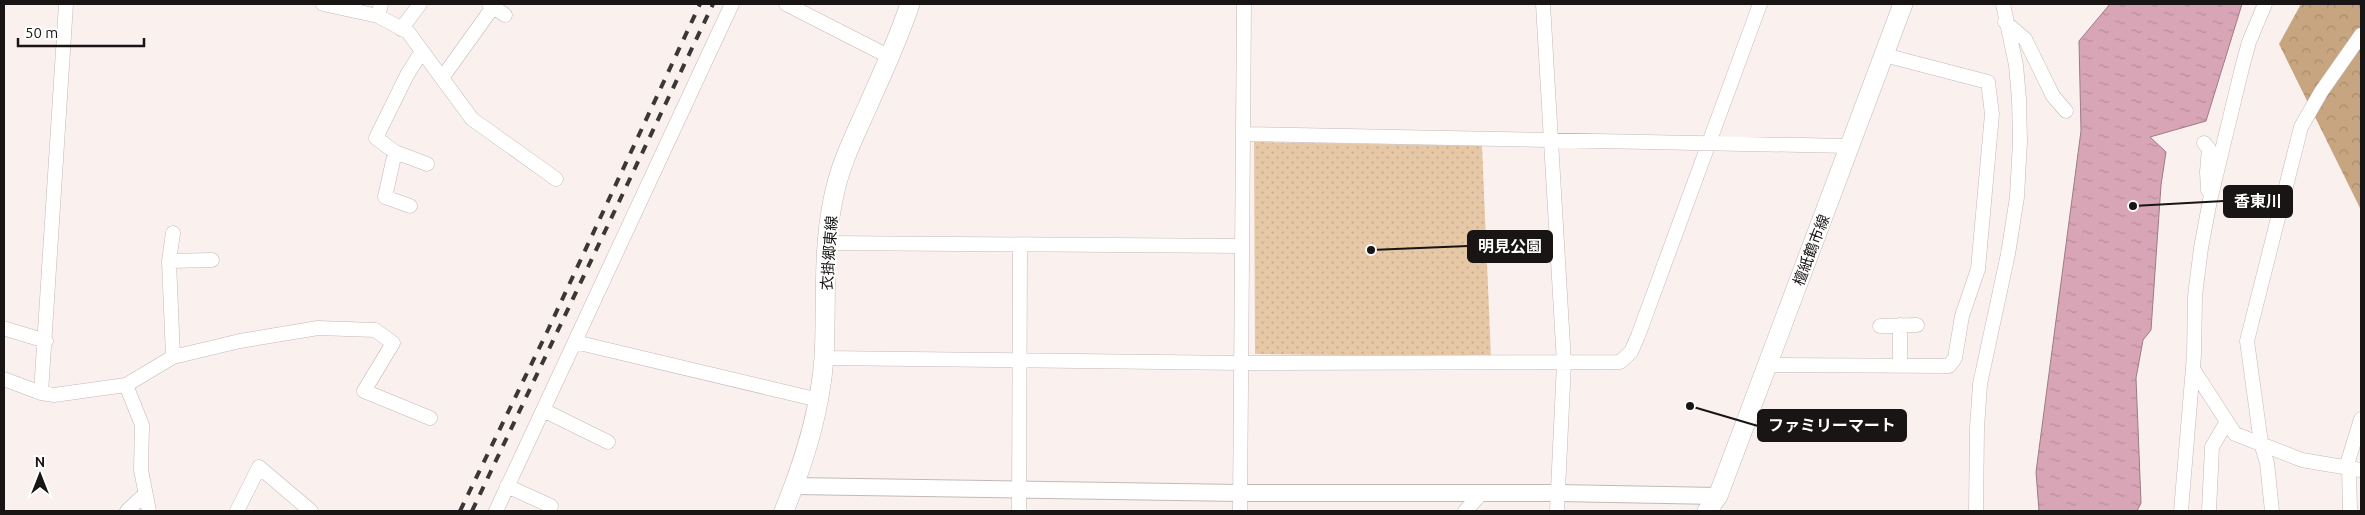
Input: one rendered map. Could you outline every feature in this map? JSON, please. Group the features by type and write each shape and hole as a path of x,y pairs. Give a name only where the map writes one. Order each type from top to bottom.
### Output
{"main road":[{"name":"衣掛郷東線","path":"784,511 813,432 819,400 824,358 828,243 832,201 844,157 890,57 910,4"},
{"name":"檀紙鶴市線","path":"1706,511 1718,504 1767,365 1903,4"}],"street":[{"path":"41,393 46,341 51,214 66,4"},
{"path":"323,4 379,10 401,29 408,32 472,119 556,179"},
{"path":"401,29 420,4"},
{"path":"496,511 732,4"},
{"path":"786,4 890,57"},
{"path":"1240,511 1244,4"},
{"path":"1543,4 1564,363 1557,511"},
{"path":"824,358 1241,363 1620,362 1631,352 1760,4"},
{"path":"1976,511 1977,428 1980,384 2008,254 2017,197 2020,142 2016,65 2005,22 2003,4"},
{"path":"2181,511 2193,369 2195,296 2210,200 2244,60 2265,4"},
{"path":"442,78 491,5 505,15"},
{"path":"2005,22 2025,39 2053,96 2066,111"},
{"path":"2272,511 2266,463 2260,443 2247,341 2301,127 2321,92 2361,35"},
{"path":"422,51 407,76 376,138 395,152 426,164"},
{"path":"1767,365 1949,366 1954,358 1962,316 1978,269 1992,114 1988,82 1884,55"},
{"path":"1243,134 1850,146"},
{"path":"2204,143 2209,149 2207,172 2210,200"},
{"path":"395,152 385,197 410,206"},
{"path":"172,233 169,261 173,356"},
{"path":"828,243 1242,246"},
{"path":"1019,511 1020,245"},
{"path":"169,261 212,260"},
{"path":"1900,325 1900,366"},
{"path":"1880,326 1917,325"},
{"path":"4,379 41,393 54,395 126,385 173,356 240,341 318,328 375,330 393,343 364,391 430,418"},
{"path":"6,329 46,341"},
{"path":"574,342 819,400"},
{"path":"2193,369 2226,423 2235,434 2302,460 2352,469"},
{"path":"126,385 142,425 141,470 144,495 149,511"},
{"path":"542,410 608,442"},
{"path":"2350,511 2352,469 2361,418"},
{"path":"2209,511 2212,447 2226,423"},
{"path":"237,511 259,467 312,511"},
{"path":"507,486 551,506"},
{"path":"794,486 1240,493 1558,493 1718,504"},
{"path":"1465,511 1482,493"},
{"path":"127,511 144,495"}],"green space":[{"path":"2301,4 2361,4 2361,210 2279,44"}],"shaded area":[{"path":"1254,142 1482,146 1491,357 1255,354"}],"water":[{"path":"2110,4 2242,4 2206,121 2150,137 2166,152 2161,185 2151,330 2143,340 2136,378 2141,503 2137,511 2039,511 2036,472 2081,131 2079,41"}],"railway":[{"path":"460,511 547,332 700,4"},
{"path":"472,511 713,4"}],"place":[{"name":"香東川","path":"2133,206"},
{"name":"明見公園","path":"1371,250"},
{"name":"ファミリーマート","path":"1690,406"}]}
